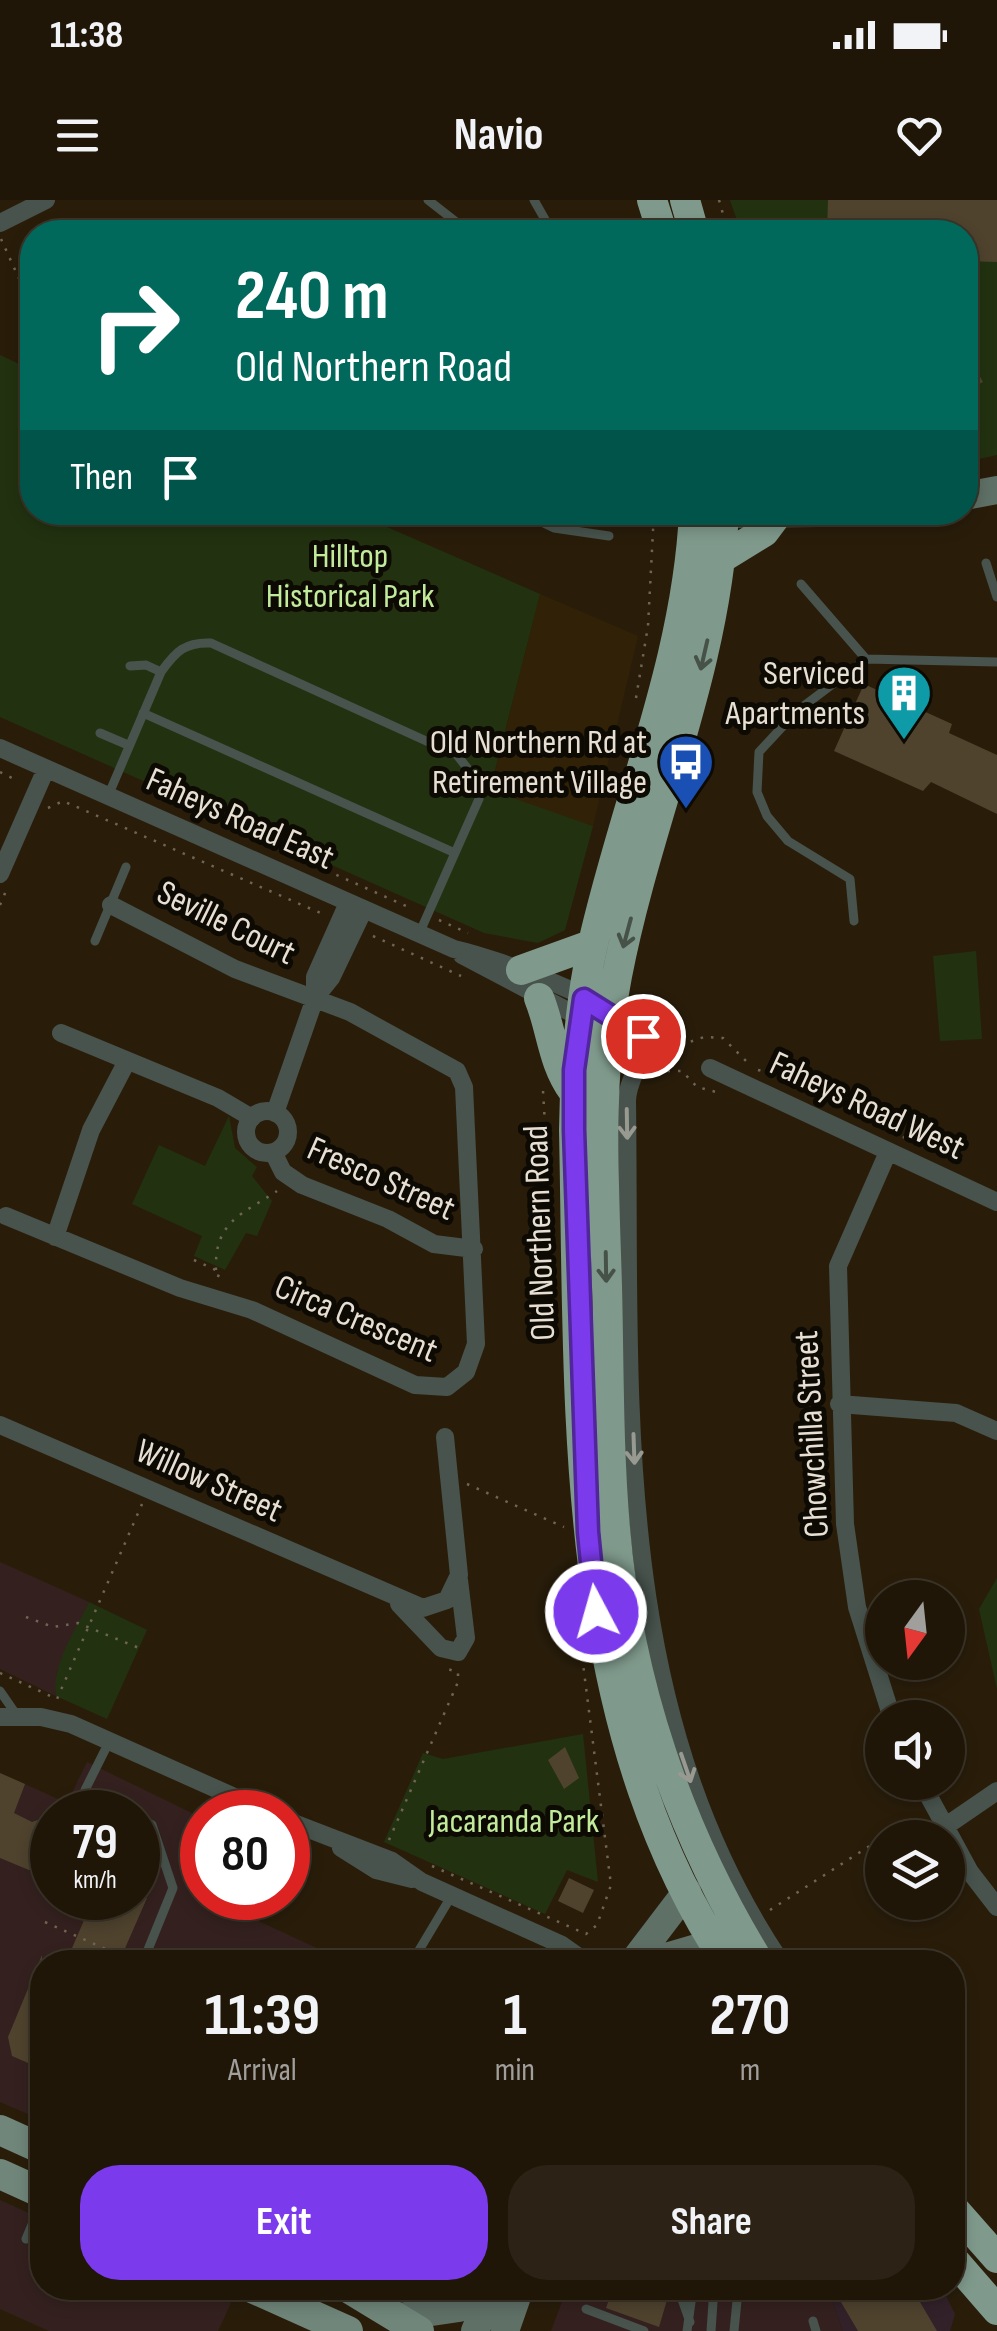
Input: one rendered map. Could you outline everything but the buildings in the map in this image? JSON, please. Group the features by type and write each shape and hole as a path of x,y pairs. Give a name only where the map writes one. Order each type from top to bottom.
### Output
{"highway":[{"name":"Old Northern Road","path":"706,525 593,944 603,1116 610,1438 625,1610 644,1700 668,1776 704,1860 728,1945"},
{"name":"Old Northern Road","path":"712,525 720,559 706,649 630,923 596,1015 574,1093 585,1449 596,1612 642,1788 687,1891 728,1945"},
{"path":"720,559 769,525"},
{"path":"521,970 593,944"},
{"path":"539,998 550,1028 557,1069 574,1093"},
{"path":"965,2221 994,2251"},
{"path":"965,2273 989,2302 978,2331"}],"main road":[{"path":"0,2130 30,2144"},
{"path":"0,2174 30,2188"},
{"path":"279,2300 348,2331"},
{"path":"368,2300 408,2324"}],"street":[{"path":"0,223 46,200"},
{"name":"Faheys Road East","path":"0,748 454,949 521,970 596,1015"},
{"path":"0,874 46,769"},
{"name":"Seville Court","path":"110,904 224,964 315,998"},
{"path":"275,1113 315,998 315,977 356,906"},
{"name":"Faheys Road East","path":"454,949 539,998 596,1015"},
{"name":"Circa Crescent","path":"6,1216 180,1288 252,1310 415,1385 438,1389 466,1372 476,1348 474,1250 464,1087 459,1073 387,1030 315,998"},
{"path":"62,1034 202,1091 252,1118"},
{"path":"54,1237 91,1130 126,1063"},
{"name":"Faheys Road West","path":"710,1068 997,1202"},
{"name":"Fresco Street","path":"262,1112 275,1113 285,1121 288,1133 283,1145 273,1152 260,1151 250,1142 246,1130 252,1118 262,1112"},
{"name":"Fresco Street","path":"273,1152 282,1172 302,1185 388,1219 434,1244 474,1250"},
{"name":"Chowchilla Street","path":"886,1700 857,1607 845,1524 838,1266 888,1152"},
{"path":"840,1404 956,1413 997,1431"},
{"name":"Willow Street","path":"0,1425 418,1607 438,1605 452,1594 459,1575"},
{"name":"Willow Street","path":"392,1598 439,1647 456,1653 466,1638 453,1484 445,1437"},
{"path":"6,1719 52,1718 218,1790"},
{"path":"955,1820 997,1791"},
{"path":"929,1800 940,1820"},
{"path":"310,1831 382,1856 422,1882 569,1950"},
{"path":"965,1859 997,1907"},
{"path":"642,1950 687,1891"},
{"path":"408,2324 476,2300"},
{"path":"475,2331 494,2300"},
{"path":"503,2300 505,2331"}],"lane":[{"path":"428,200 454,220"},
{"path":"548,525 609,536"},
{"path":"986,563 997,597"},
{"path":"801,584 866,659"},
{"path":"108,796 161,672 174,653 190,642 211,642 457,755 478,782 480,799 419,934"},
{"path":"854,921 850,878 788,841 767,816 756,792 759,752 796,712 866,659 997,662"},
{"path":"130,666 146,665 161,672"},
{"path":"142,714 455,853"},
{"path":"100,733 128,746"},
{"name":"Seville Court","path":"95,941 126,866"},
{"path":"0,1691 6,1719"},
{"path":"85,1790 109,1742"},
{"path":"160,1849 173,1888 160,1917"},
{"path":"419,1950 452,1895"},
{"path":"145,1950 159,1920"},
{"path":"26,2239 30,2230"},
{"path":"681,2300 689,2326"},
{"path":"689,2326 691,2300"},
{"path":"710,2331 713,2300"},
{"path":"734,2331 737,2301"},
{"path":"586,2309 644,2331"}],"path":[{"path":"0,238 20,281"},
{"path":"0,772 12,778"},
{"path":"661,1052 704,1036 723,1038 750,1066 786,1077 834,1105"},
{"path":"887,1132 911,1137 961,1160"},
{"path":"950,1180 966,1141"},
{"path":"216,1270 218,1249 232,1217 276,1192"},
{"path":"194,1260 220,1272 210,1295"},
{"path":"453,1484 472,1485 570,1530"},
{"path":"0,1672 58,1698 148,1489"},
{"path":"26,1617 54,1627 78,1622 139,1648"},
{"path":"387,1846 458,1682 458,1672 442,1668 433,1658"},
{"path":"911,1820 932,1806"},
{"path":"728,1945 865,1850"},
{"path":"46,1922 112,1950"}],"shaded area":[{"path":"540,594 638,636 593,826 490,791"},
{"path":"0,1562 89,1602 57,1671 56,1696 0,1669"},
{"path":"87,1762 144,1790 73,1790"},
{"path":"0,1773 38,1790 30,1790 30,1920 160,1920 160,1798 180,1807 180,1920 256,1920 321,1950 30,1950 30,2115 0,2102"},
{"path":"0,2200 30,2214 30,2300 231,2303 218,2331 49,2331 0,2309"},
{"path":"563,2300 832,2300 843,2331 551,2331"},
{"path":"832,2300 948,2300 955,2314 950,2331 843,2331"}],"green space":[{"path":"730,200 997,200 997,455 978,459 978,220 737,220"},
{"name":"Hilltop Historical Park","path":"0,355 20,364 20,525 382,525 540,594 490,790 593,826 565,930 538,943 484,933 0,717"},
{"path":"976,951 982,1039 940,1041 933,956"},
{"path":"229,1116 235,1148 257,1167 252,1176 272,1201 257,1236 246,1233 225,1270 194,1256 202,1236 132,1204 159,1145 205,1166"},
{"path":"997,1578 997,1689 979,1609"},
{"path":"89,1602 147,1630 107,1719 56,1696 61,1660"},
{"name":"Jacaranda Park","path":"583,1734 598,1882 567,1870 545,1914 384,1842 423,1753 443,1759"}],"place":[{"name":"Serviced Apartments","path":"904,742"},
{"name":"Old Northern Rd at Retirement Village","path":"686,811"}],"route":[{"path":"596,1612 588,1532 574,1130 574,1070 584,999 633,1026 643,1036"}]}
